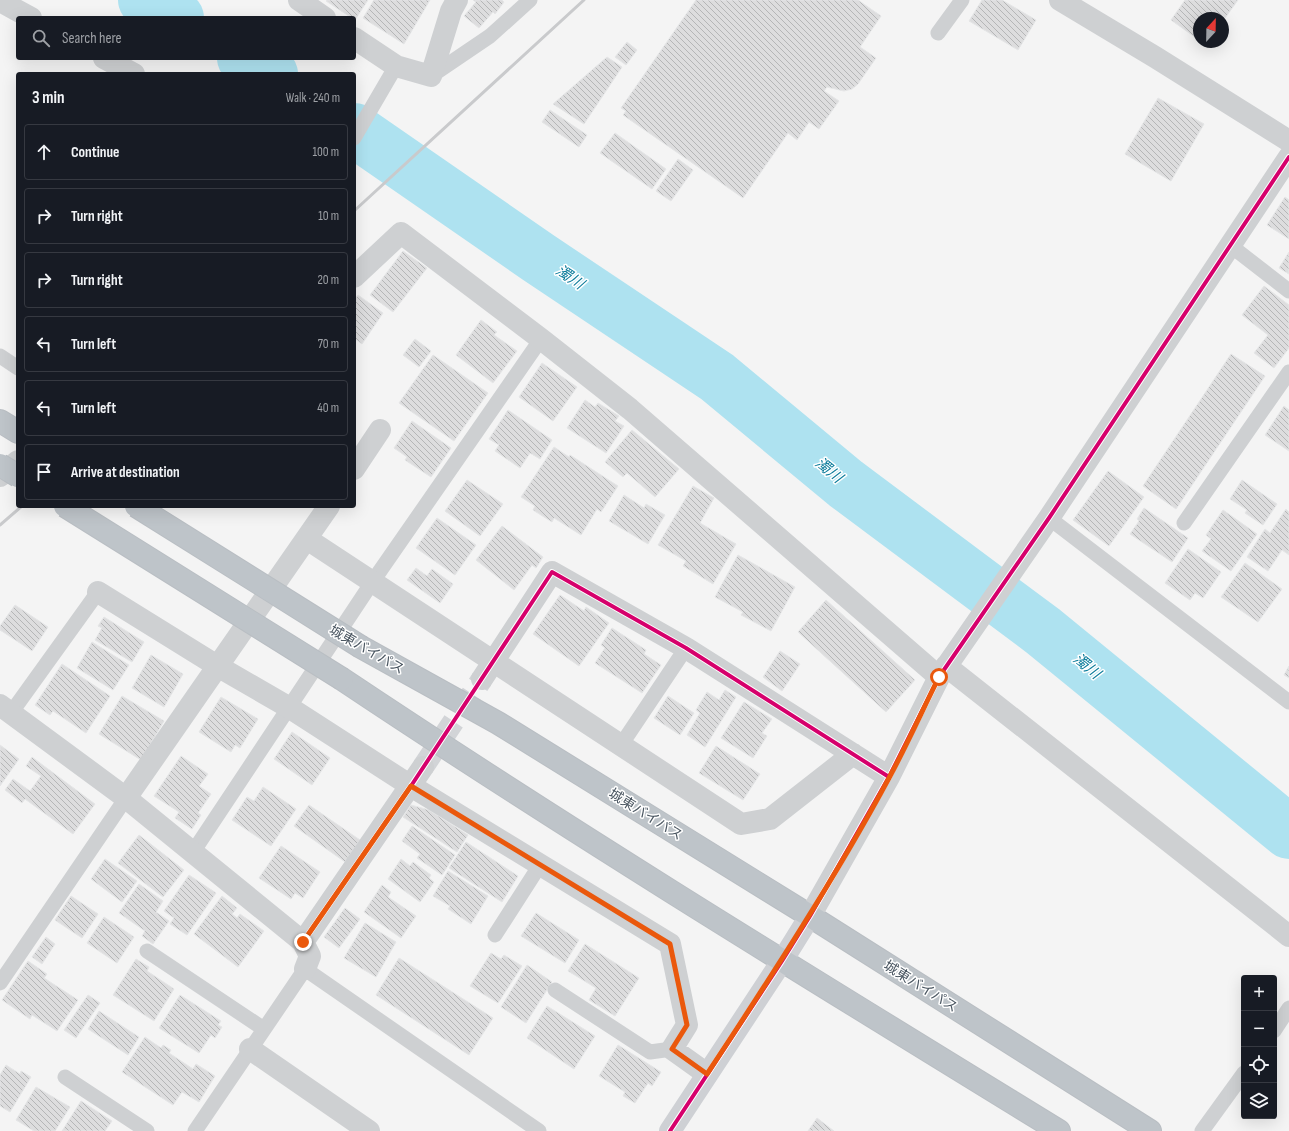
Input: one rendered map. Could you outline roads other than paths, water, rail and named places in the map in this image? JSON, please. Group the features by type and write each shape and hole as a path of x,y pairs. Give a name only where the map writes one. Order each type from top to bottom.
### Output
{"highway":[{"path":"0,420 16,431"},
{"path":"0,465 16,475"},
{"path":"68,508 342,679 484,773 782,961 1059,1131"},
{"name":"城東バイパス","path":"139,508 361,647 498,723 810,916 1150,1131"}],"street":[{"path":"299,0 322,16"},
{"path":"356,40 393,71 431,76 451,11 457,0"},
{"path":"1060,0 1155,57 1289,141"},
{"path":"0,1 27,16"},
{"path":"108,60 130,72"},
{"path":"670,1131 810,916 889,777 947,665 1049,518 1231,246 1286,169"},
{"path":"356,275 401,233 541,339 630,409 947,665 1289,936"},
{"path":"356,466 380,430"},
{"path":"0,476 16,462"},
{"path":"126,798 219,667 328,508"},
{"path":"307,539 741,824 770,819 853,754"},
{"path":"482,679 552,572 686,648 889,777"},
{"path":"98,592 219,667 290,708 411,786 670,944 687,1025 672,1049 707,1074"},
{"path":"5,709 126,798 303,942 310,956 305,969"},
{"path":"303,942 423,767"},
{"path":"250,1049 369,1131"}],"lane":[{"path":"431,76 490,36 530,0"},
{"path":"938,34 962,0"},
{"path":"356,135 393,71"},
{"path":"1231,246 1289,290"},
{"path":"193,852 373,581 541,339"},
{"path":"0,356 16,367"},
{"path":"1184,523 1289,372"},
{"path":"1049,518 1289,702"},
{"path":"5,709 98,592"},
{"path":"620,745 686,648"},
{"path":"0,982 126,798"},
{"path":"495,935 540,865"},
{"path":"147,951 264,1029"},
{"path":"195,1131 305,969 539,1131"},
{"path":"555,990 650,1052 672,1049"},
{"path":"1277,1026 1289,1008"},
{"path":"65,1077 147,1131"},
{"path":"1202,1131 1241,1077"}],"waterway":[{"name":"濁川","path":"145,0 173,16"},
{"name":"濁川","path":"247,60 268,72"},
{"name":"濁川","path":"356,131 539,258 717,377 846,484 1043,631 1289,832"}],"tunnel":[{"path":"423,767 482,679"}],"railway":[{"path":"356,209 584,0"},
{"path":"0,525 20,508"}]}
